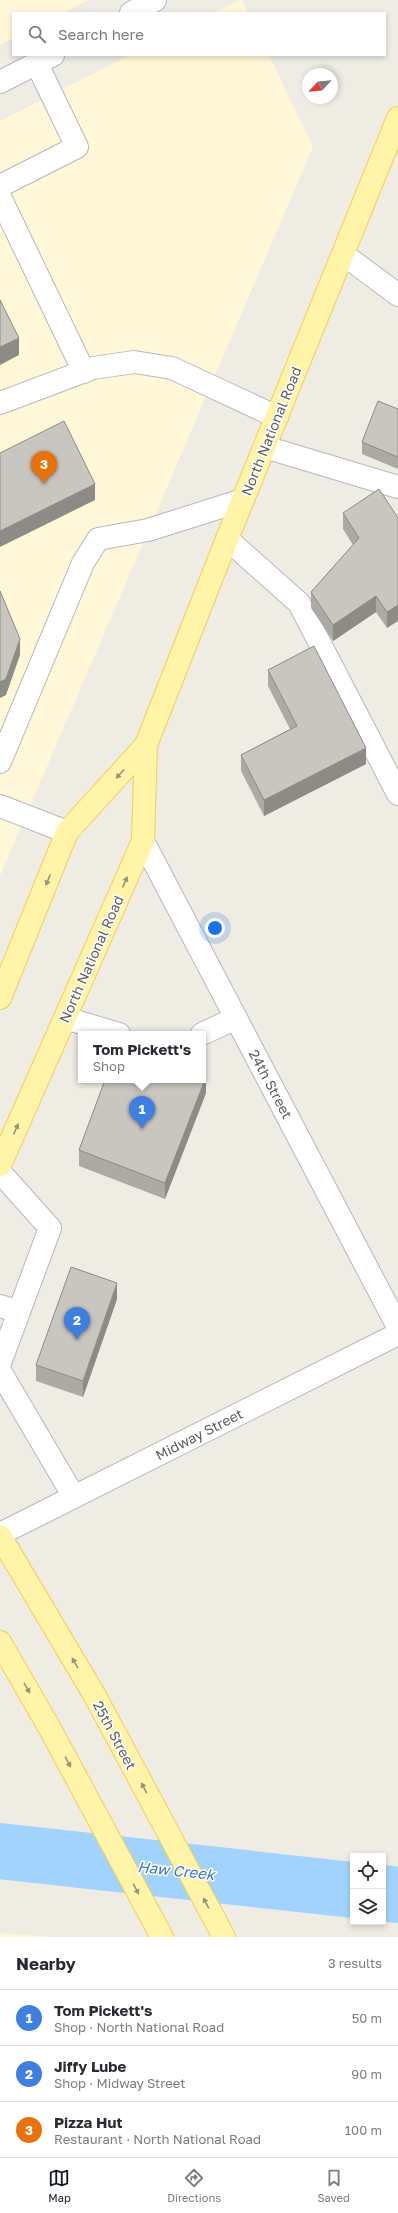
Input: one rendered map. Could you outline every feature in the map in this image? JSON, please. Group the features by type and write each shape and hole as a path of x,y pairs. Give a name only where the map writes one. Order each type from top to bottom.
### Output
{"main road":[{"name":"North National Road","path":"0,1165 143,841 146,745 243,500 398,118"},
{"name":"North National Road","path":"0,998 67,832 146,745"},
{"name":"25th Street","path":"0,1535 94,1696 224,1937"},
{"path":"0,1642 50,1727 162,1937"},
{"path":"0,1649 15,1666"}],"street":[{"path":"133,12 155,0"},
{"path":"0,82 45,59 77,147 0,186"},
{"path":"0,198 84,372"},
{"path":"343,254 398,295"},
{"path":"0,403 84,372 134,362 172,368 277,417"},
{"path":"265,447 398,487"},
{"path":"0,762 83,563 98,540 148,530 243,500"},
{"path":"227,540 299,604 398,794"},
{"path":"0,806 67,832"},
{"name":"24th Street","path":"143,841 398,1328"},
{"path":"65,1018 109,1031"},
{"path":"206,1032 236,1018"},
{"path":"0,1172 50,1228 10,1309 0,1363"},
{"name":"Midway Street","path":"0,1535 398,1334"},
{"path":"0,1371 74,1497"}],"shaded area":[{"path":"0,0 89,0 65,12 12,12 12,39 0,45"},
{"path":"239,0 242,0 248,12 216,12"},
{"path":"128,56 269,56 313,147 0,876 0,121"},
{"path":"0,1933 50,1937 0,1937"}],"building":[{"path":"0,300 19,338 0,347"},
{"path":"378,401 398,409 398,457 362,442"},
{"path":"64,421 95,484 0,531 0,453"},
{"path":"379,489 398,518 398,605 387,612 376,596 333,625 311,592 359,538 343,513"},
{"path":"0,591 20,639 6,679 0,682"},
{"path":"314,646 366,748 264,800 241,755 297,726 268,670"},
{"path":"104,1083 204,1083 165,1183 79,1150"},
{"path":"71,1267 117,1283 83,1381 36,1365"}],"waterway":[{"name":"Haw Creek","path":"0,1851 350,1890"},
{"name":"Haw Creek","path":"386,1893 398,1895"}],"place":[{"name":"Pizza Hut","path":"44,484"},
{"name":"Tom Pickett's","path":"142,1129"},
{"name":"Jiffy Lube","path":"77,1340"}]}
